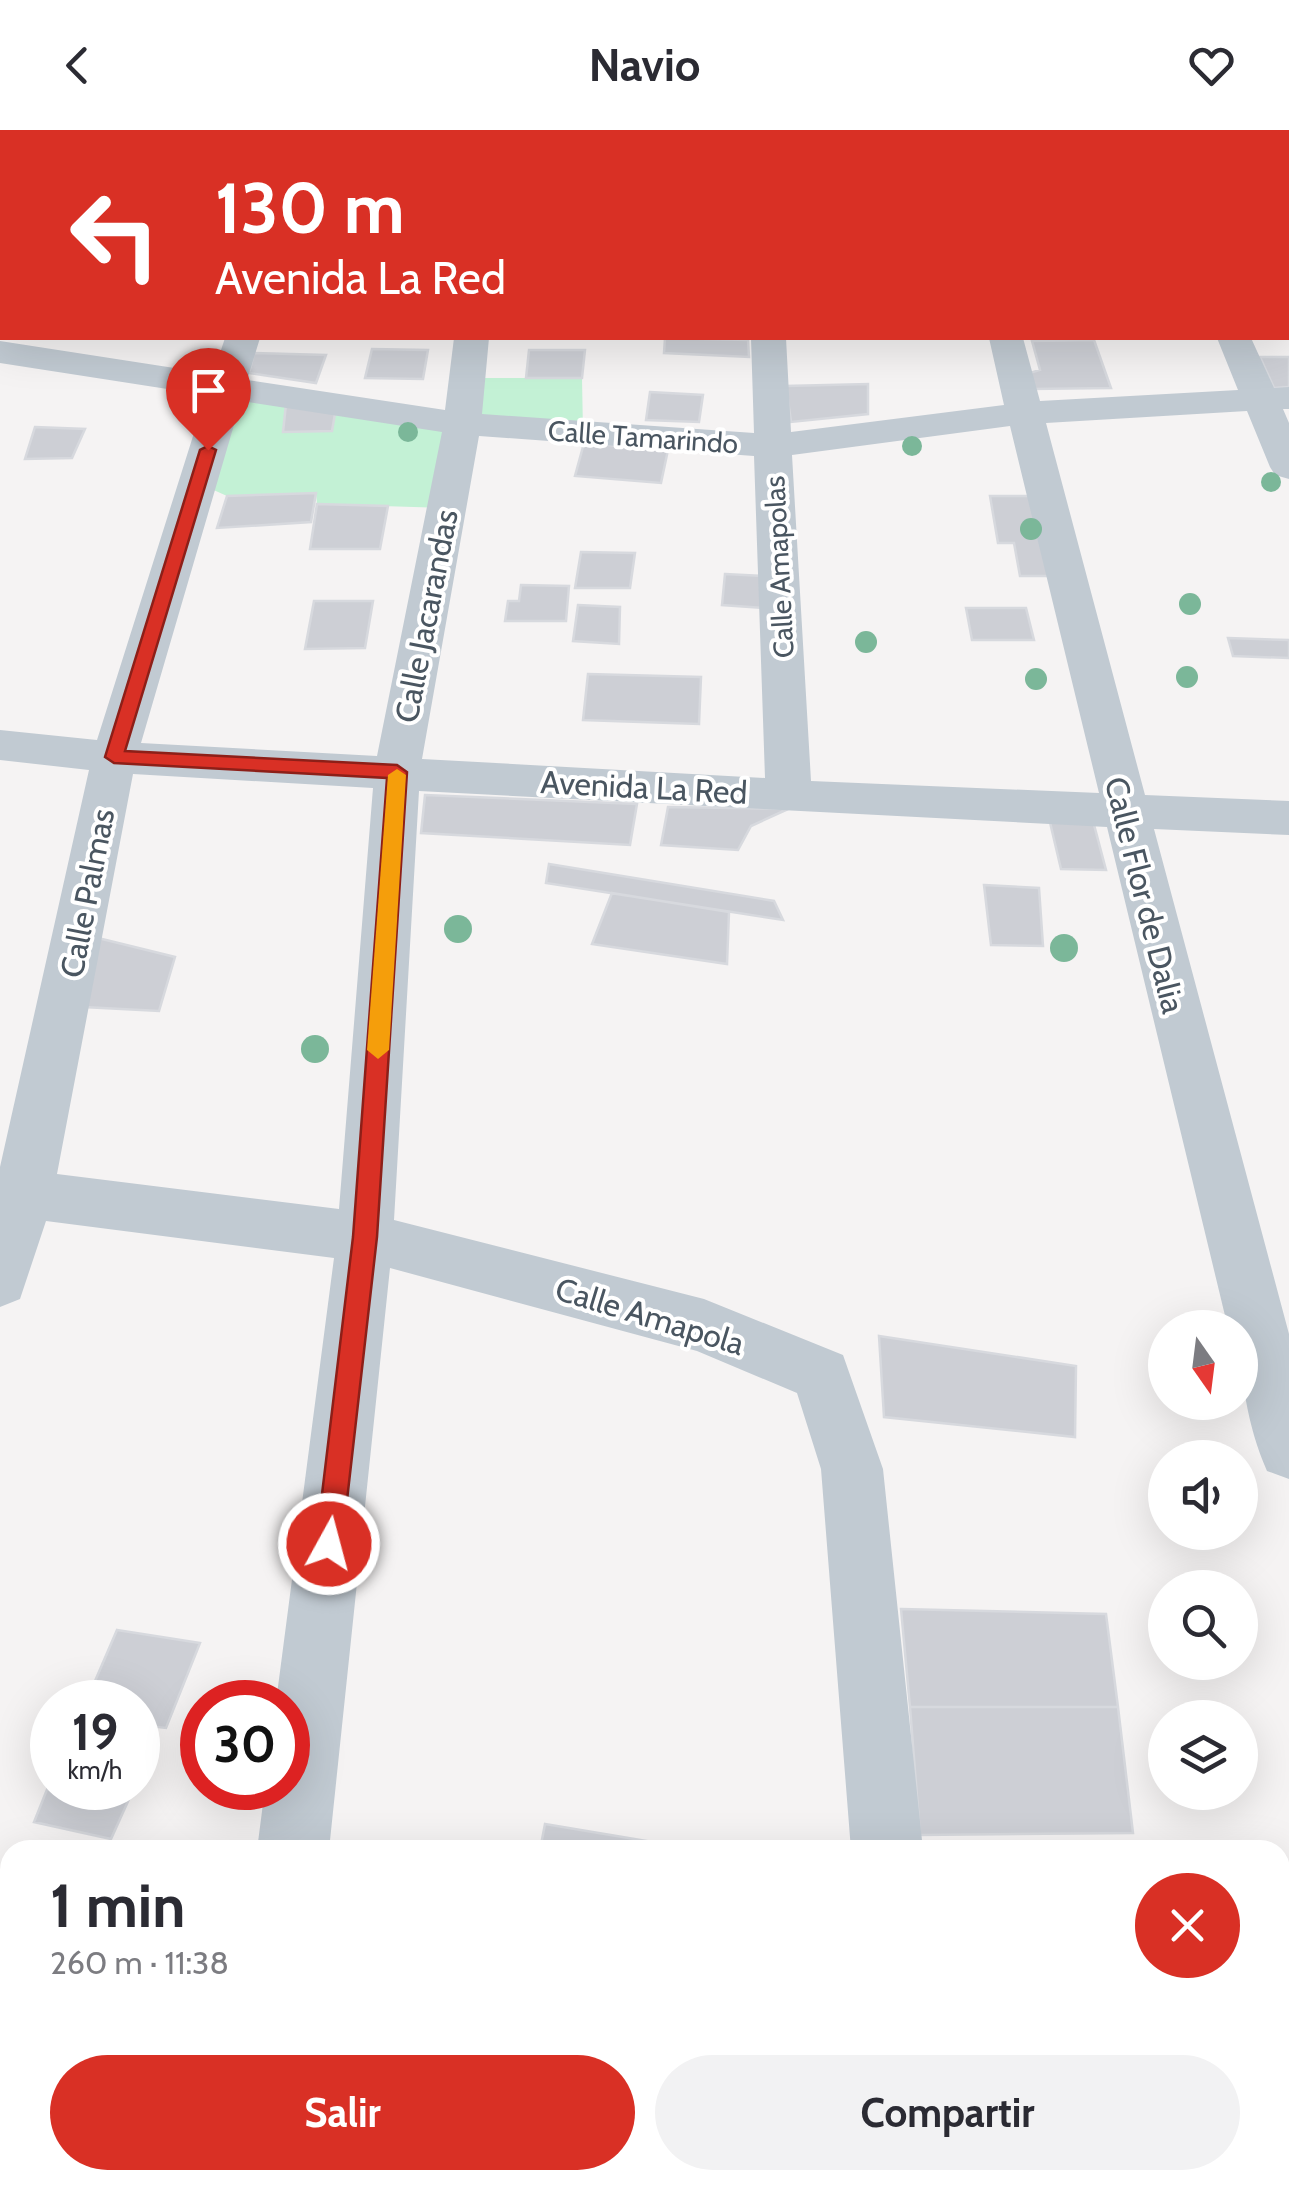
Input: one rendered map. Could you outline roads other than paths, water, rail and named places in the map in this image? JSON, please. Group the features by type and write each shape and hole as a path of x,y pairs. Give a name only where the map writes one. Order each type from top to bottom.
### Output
{"street":[{"name":"Calle Palmas","path":"0,1281 13,1193 114,757 241,340"},
{"name":"Calle Jacarandas","path":"294,1840 365,1237 397,772 462,424 472,340"},
{"name":"Calle Amapolas","path":"768,340 789,796"},
{"name":"Calle Flor de Dalia","path":"1006,340 1123,810 1289,1450"},
{"path":"1235,340 1274,400 1289,467"},
{"name":"Calle Tamarindo","path":"3,350 462,424 774,446 1025,414 1274,400"},
{"name":"Avenida La Red","path":"0,744 114,757 789,796 1289,818"},
{"name":"Calle Amapola","path":"13,1193 365,1237 704,1326 822,1375 852,1469 887,1840"}]}
